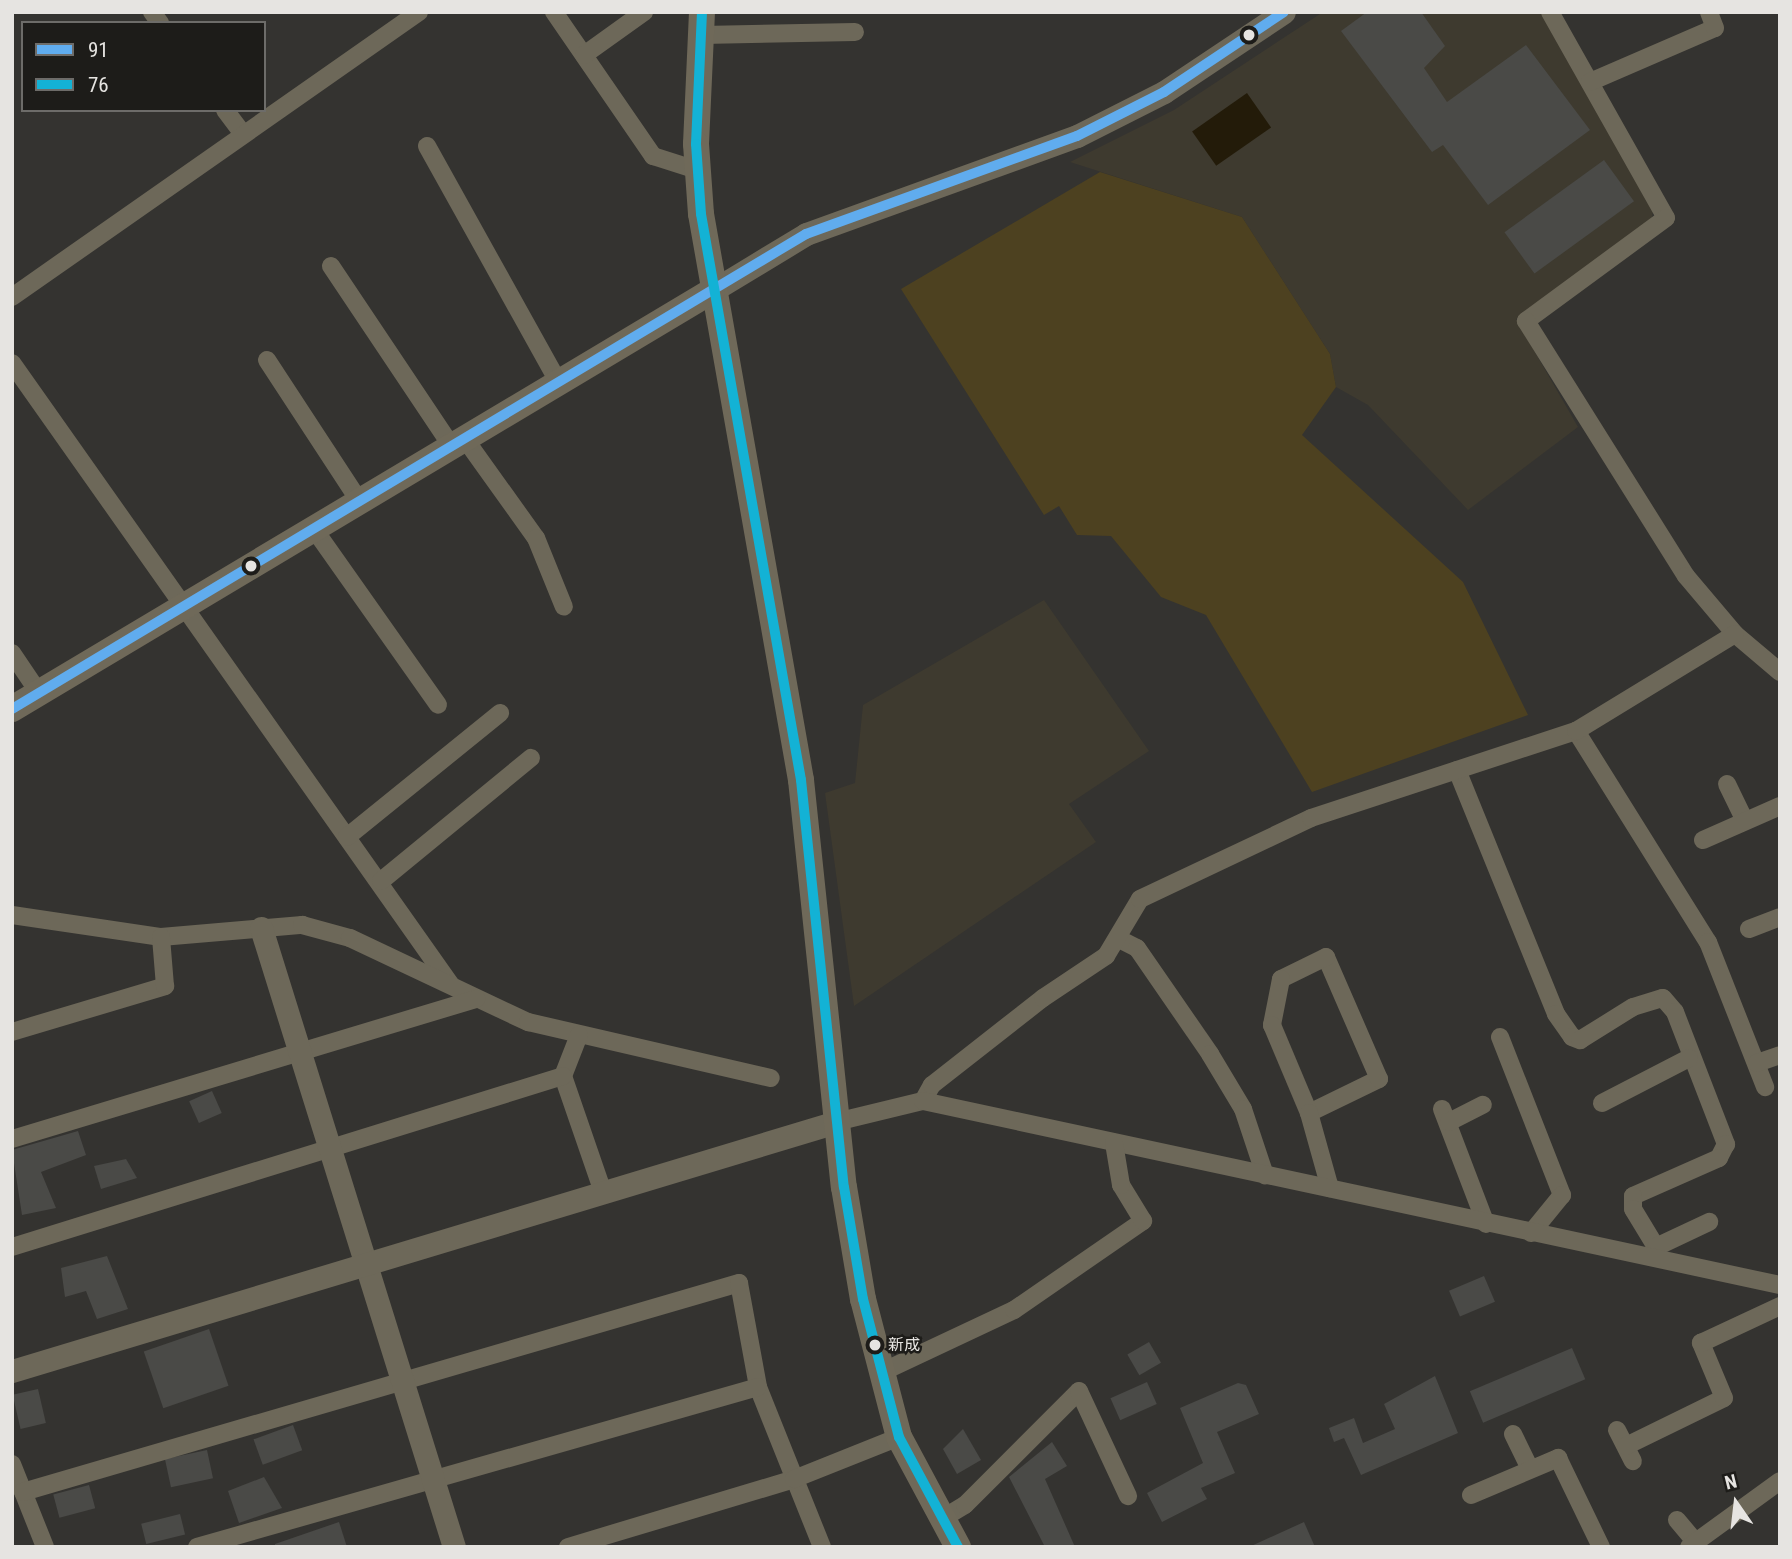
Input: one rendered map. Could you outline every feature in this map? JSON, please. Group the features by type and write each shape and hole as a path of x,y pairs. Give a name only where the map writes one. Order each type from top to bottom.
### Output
{"main road":[{"path":"702,24 697,170 712,291 801,780 836,1122 880,1373 899,1437 940,1520 958,1547"},
{"path":"12,709 712,291"}],"street":[{"path":"12,297 419,12"},
{"path":"554,12 653,156 697,170"},
{"path":"584,55 644,12"},
{"path":"712,291 806,234 1077,136 1164,92 1284,12"},
{"path":"1550,12 1666,218 1526,321 1686,576 1735,634 1780,673"},
{"path":"1590,82 1716,28 1709,12"},
{"path":"702,24 855,32"},
{"path":"227,112 243,134"},
{"path":"427,146 558,381"},
{"path":"331,266 459,442 536,538 564,607"},
{"path":"267,360 360,502"},
{"path":"12,363 452,985"},
{"path":"314,529 438,705"},
{"path":"923,1101 932,1085 1106,956 1119,939 1140,899 1311,818 1576,731 1735,634"},
{"path":"12,653 39,693"},
{"path":"347,837 500,713"},
{"path":"1576,731 1708,942 1765,1087"},
{"path":"381,881 531,758"},
{"path":"1457,770 1556,1014 1572,1037 1580,1040 1633,1007 1663,998 1675,1012 1689,1058 1726,1144 1719,1158 1633,1196 1633,1209 1656,1247 1709,1222"},
{"path":"1727,784 1745,821"},
{"path":"1703,840 1780,806"},
{"path":"12,915 161,937 302,925 350,937 476,999 579,1035 771,1078"},
{"path":"1749,929 1780,917"},
{"path":"261,928 399,1381 454,1547"},
{"path":"12,1032 165,986 161,937"},
{"path":"1119,939 1137,948 1210,1054 1243,1109 1265,1175"},
{"path":"1309,1112 1379,1079 1326,957 1281,979 1272,1025 1309,1112 1329,1188"},
{"path":"12,1139 299,1050 476,999"},
{"path":"579,1035 563,1076 603,1192"},
{"path":"1500,1037 1562,1195 1531,1233"},
{"path":"1757,1063 1780,1055"},
{"path":"1601,1103 1689,1058"},
{"path":"12,1247 563,1076"},
{"path":"12,1371 366,1268 603,1192 836,1122 923,1101 1780,1285"},
{"path":"1483,1105 1446,1116 1486,1224"},
{"path":"880,1373 1014,1310 1143,1221 1121,1185 1114,1143"},
{"path":"23,1492 739,1283 758,1387 822,1547"},
{"path":"1625,1446 1724,1398 1701,1343 1780,1306"},
{"path":"197,1547 431,1478 758,1387"},
{"path":"940,1520 964,1505 1079,1391 1128,1496"},
{"path":"1513,1434 1529,1467"},
{"path":"568,1547 794,1479 899,1437"},
{"path":"1471,1495 1529,1467 1558,1458 1601,1547"},
{"path":"12,1464 45,1547"},
{"path":"1677,1520 1693,1545 1780,1481"}],"shaded area":[{"path":"1323,12 1543,12 1653,207 1652,221 1516,319 1578,427 1468,510 1368,405 1336,387 1330,354 1242,217 1070,162 1174,110"},
{"path":"1247,93 1271,127 1216,166 1192,131"},
{"path":"1100,172 1242,217 1330,354 1336,387 1302,435 1463,582 1528,715 1312,792 1206,615 1161,597 1111,536 1077,535 1059,506 1044,515 901,289"},
{"path":"1044,600 1149,751 1069,804 1096,842 854,1006 825,793 855,783 863,705"}],"building":[{"path":"1367,12 1421,12 1445,46 1424,68 1447,102 1526,45 1590,130 1488,205 1443,145 1432,152 1341,31"},
{"path":"1604,160 1634,201 1534,274 1504,232"},
{"path":"212,1091 222,1113 199,1123 189,1101"},
{"path":"78,1131 86,1155 41,1172 56,1208 22,1215 12,1150"},
{"path":"126,1159 137,1178 101,1189 94,1166"},
{"path":"107,1256 128,1309 97,1319 86,1291 65,1297 61,1268"},
{"path":"1484,1276 1495,1302 1460,1317 1449,1291"},
{"path":"209,1329 229,1386 163,1408 144,1351"},
{"path":"1149,1342 1161,1363 1139,1375 1127,1354"},
{"path":"1572,1348 1585,1379 1483,1423 1470,1391"},
{"path":"1435,1376 1458,1433 1361,1475 1344,1438 1334,1442 1329,1428 1354,1418 1363,1443 1395,1429 1384,1404"},
{"path":"1147,1382 1157,1404 1120,1420 1110,1398"},
{"path":"1238,1383 1246,1385 1259,1414 1217,1432 1235,1473 1201,1488 1207,1499 1162,1522 1147,1493 1203,1463 1180,1408"},
{"path":"38,1389 46,1423 21,1429 13,1395"},
{"path":"293,1425 302,1450 263,1465 254,1439"},
{"path":"963,1429 981,1460 957,1474 943,1449"},
{"path":"1052,1442 1067,1466 1045,1479 1075,1547 1045,1547 1009,1477"},
{"path":"207,1450 213,1478 171,1487 165,1459"},
{"path":"264,1477 282,1508 239,1523 228,1491"},
{"path":"89,1485 95,1508 59,1518 53,1495"},
{"path":"180,1514 185,1534 146,1544 141,1524"},
{"path":"339,1522 347,1547 275,1547 275,1544"},
{"path":"1304,1522 1315,1547 1249,1547"}],"transit line":[{"name":"76","path":"702,12 696,144 701,214 801,780 844,1187 863,1299 899,1437 958,1547"},
{"name":"91","path":"12,709 806,234 1077,136 1164,92 1284,12"}],"place":[{"name":"新成","path":"875,1345"}]}
